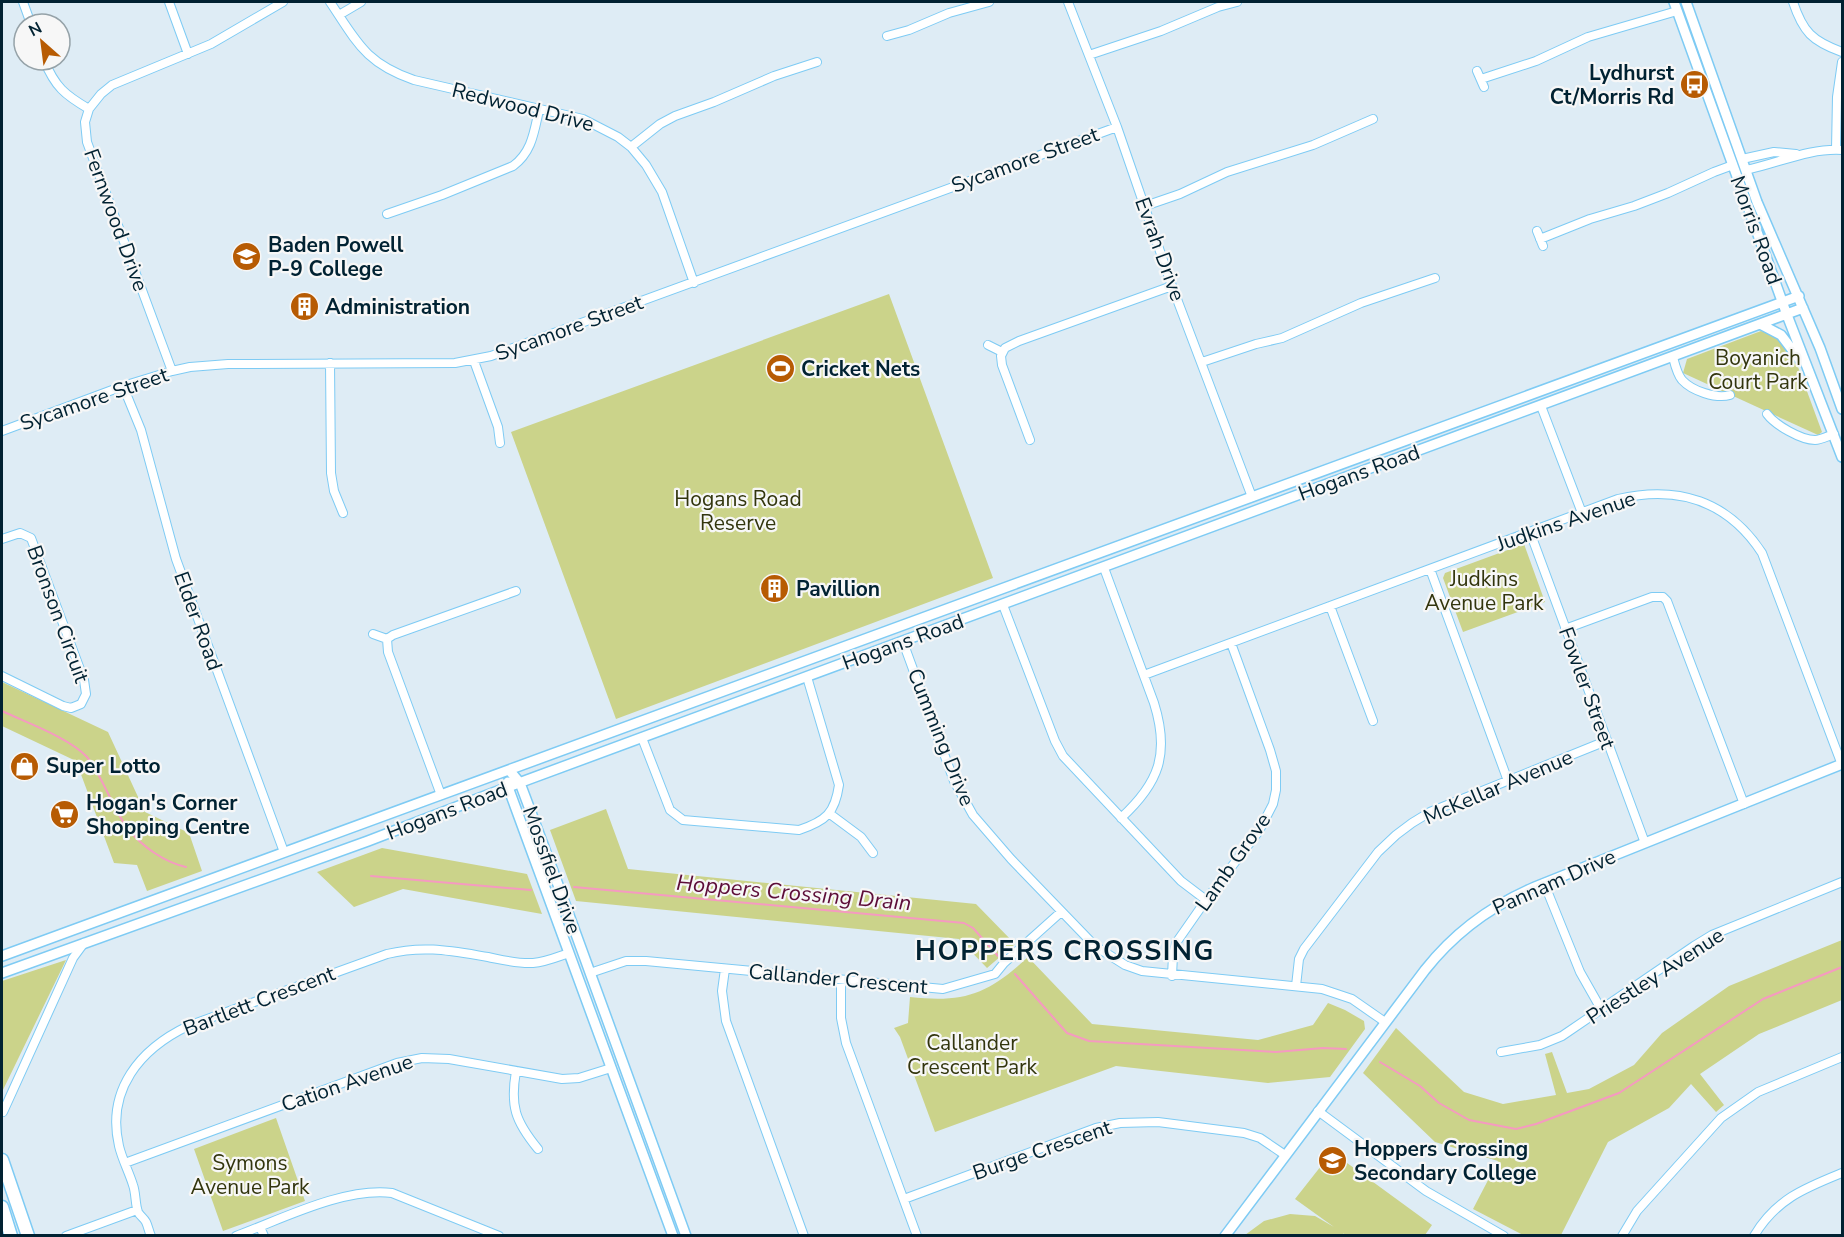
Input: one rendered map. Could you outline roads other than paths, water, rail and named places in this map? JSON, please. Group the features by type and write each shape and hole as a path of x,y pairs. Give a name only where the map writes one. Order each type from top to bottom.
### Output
{"highway":[{"path":"2,1160 28,1236"},
{"path":"2,1207 11,1236"}],"street":[{"path":"169,2 188,54"},
{"path":"49,72 59,88 89,109 100,94 112,85 211,44 283,2"},
{"name":"Redwood Drive","path":"330,2 360,48 394,73 414,80 539,110 583,118 602,127 631,147 646,165 662,192 694,283"},
{"path":"339,15 361,2"},
{"path":"886,36 909,30 949,13 989,2"},
{"name":"Evrah Drive","path":"1068,2 1117,127 1172,286 1252,497"},
{"path":"1089,55 1237,2"},
{"name":"Morris Road","path":"1686,2 1757,202 1803,308 1842,409"},
{"path":"1793,2 1803,27 1812,37 1842,52"},
{"path":"1481,79 1536,61 1588,38 1675,6"},
{"name":"Morris Road","path":"1675,6 1782,302 1842,457"},
{"path":"631,147 660,124 675,116 774,76 817,62"},
{"path":"1537,231 1542,243 1590,219 1668,193 1742,159 1774,152 1797,154 1839,149 1837,97 1842,62"},
{"name":"Fernwood Drive","path":"89,109 85,131 87,142 172,371"},
{"path":"387,214 442,195 513,166 529,149 539,110"},
{"path":"1145,206 1180,194 1227,172 1313,145 1373,119"},
{"name":"Sycamore Street","path":"2,431 123,386 172,371 228,364 432,364 474,361 505,352 1117,127"},
{"path":"1733,165 1746,170 1772,165 1797,154"},
{"path":"1202,362 1282,338 1361,303 1435,278"},
{"path":"1030,440 1002,365 1000,356 1002,352 1019,341 1172,286"},
{"name":"Hogans Road","path":"2,956 1798,296"},
{"name":"Hogans Road","path":"2,974 290,867 368,841 508,787 1803,308"},
{"path":"1762,325 1781,335 1796,353 1812,380"},
{"path":"988,345 1002,352"},
{"path":"1673,357 1679,375 1688,385 1713,396 1730,395"},
{"path":"474,361 498,427 500,443"},
{"path":"330,363 331,473 334,491 343,513"},
{"name":"Elder Road","path":"123,386 141,430 176,559 284,852"},
{"path":"1541,406 1582,513"},
{"path":"1767,414 1777,425 1806,438 1814,440 1834,434"},
{"name":"Judkins Avenue","path":"1144,675 1618,499 1658,493 1682,496 1723,512 1736,522 1756,544 1767,563 1842,764"},
{"path":"1252,497 1257,511"},
{"name":"Fowler Street","path":"1530,532 1645,843"},
{"name":"Bronson Circuit","path":"2,539 20,533 31,538 81,671 86,694 81,704 72,708 63,706 2,676"},
{"path":"1104,568 1159,719 1161,748 1155,777 1140,800 1121,818"},
{"path":"1430,569 1508,781"},
{"path":"1663,597 1667,588"},
{"path":"387,639 516,591"},
{"path":"1565,629 1652,597 1663,597"},
{"path":"1663,597 1670,606 1744,804"},
{"path":"968,600 979,613"},
{"path":"1003,605 1055,741 1063,756 1181,881 1206,900"},
{"path":"1330,606 1373,721"},
{"path":"899,627 903,642"},
{"path":"373,634 387,639"},
{"path":"387,639 388,652 441,795"},
{"name":"Cumming Drive","path":"903,642 950,771 963,799 985,830 1061,912 1108,957 1142,971 1322,989 1352,999 1385,1023"},
{"name":"Lamb Grove","path":"1172,975 1176,943 1206,900 1260,831 1270,811 1276,790 1276,771 1272,756 1231,643"},
{"path":"642,738 670,810 683,820 799,830 816,825 830,814 837,800 839,785 807,677"},
{"name":"McKellar Avenue","path":"1296,986 1299,959 1304,949 1364,868 1396,835 1430,812 1606,741"},
{"name":"Pannam Drive","path":"1225,1236 1425,970 1453,938 1477,918 1507,900 1544,883 1842,764"},
{"name":"Mossfiel Drive","path":"508,770 519,783 686,1236"},
{"name":"Mossfiel Drive","path":"508,770 508,787 673,1236"},
{"path":"830,814 861,837 873,853"},
{"path":"284,852 290,867"},
{"name":"Priestley Avenue","path":"1501,1052 1549,1042 1575,1028 1712,935 1842,882"},
{"path":"1544,883 1580,972 1601,1009"},
{"name":"Callander Crescent","path":"590,973 626,961 943,989 995,974 1004,963 1061,912"},
{"path":"3,1112 74,958 84,943"},
{"path":"569,953 580,948"},
{"name":"Bartlett Crescent","path":"151,1236 146,1222 137,1210 136,1196 117,1132 118,1104 137,1063 168,1036 188,1026 387,954 409,949 443,949 515,963 533,963 569,953"},
{"path":"725,969 722,991 726,1021 804,1235"},
{"path":"578,977 590,973"},
{"path":"841,980 841,1018 846,1043 917,1236"},
{"path":"1622,1236 1638,1211 1720,1118 1758,1092 1842,1057"},
{"name":"Cation Avenue","path":"125,1163 398,1063 422,1058 442,1058 562,1079 579,1078 611,1068"},
{"path":"611,1068 623,1063"},
{"path":"516,1071 513,1101 522,1128 538,1149"},
{"path":"1318,1111 1426,1191 1504,1236"},
{"name":"Burge Crescent","path":"904,1199 1096,1128 1120,1123 1158,1122 1244,1133 1260,1138 1285,1155"},
{"path":"1754,1236 1769,1214 1794,1194 1842,1173"},
{"path":"236,1236 345,1195 375,1191 392,1193 499,1236"},
{"path":"66,1236 137,1210"},
{"path":"260,1227 264,1236"}],"waterway":[{"name":"Hoppers Crossing Drain","path":"2,711 59,737 79,750 93,765 118,814 135,836 162,858 186,867"},
{"name":"Hoppers Crossing Drain","path":"371,876 531,890"},
{"name":"Hoppers Crossing Drain","path":"574,887 964,923 973,928 998,956"},
{"name":"Hoppers Crossing Drain","path":"1380,1062 1420,1086 1439,1103 1469,1120 1516,1129 1536,1124 1619,1093 1763,999 1842,967"},
{"name":"Hoppers Crossing Drain","path":"1015,974 1067,1033 1089,1041 1276,1052 1323,1048 1346,1049"}],"place":[{"name":"Lydhurst Ct/Morris Rd","path":"1695,85"},
{"name":"Baden Powell P-9 College","path":"247,257"},
{"name":"Administration","path":"304,307"},
{"name":"Cricket Nets","path":"780,369"},
{"name":"Pavillion","path":"775,589"},
{"name":"Super Lotto","path":"25,766"},
{"name":"Hogan's Corner Shopping Centre","path":"65,815"},
{"name":"Hoppers Crossing Secondary College","path":"1333,1161"}],"district":[{"name":"HOPPERS CROSSING","path":"1065,951"}],"park label":[{"name":"Boyanich Court Park","path":"1758,370"},
{"name":"Hogans Road Reserve","path":"738,511"},
{"name":"Judkins Avenue Park","path":"1484,591"},
{"name":"Callander Crescent Park","path":"972,1055"},
{"name":"Symons Avenue Park","path":"250,1175"}]}
